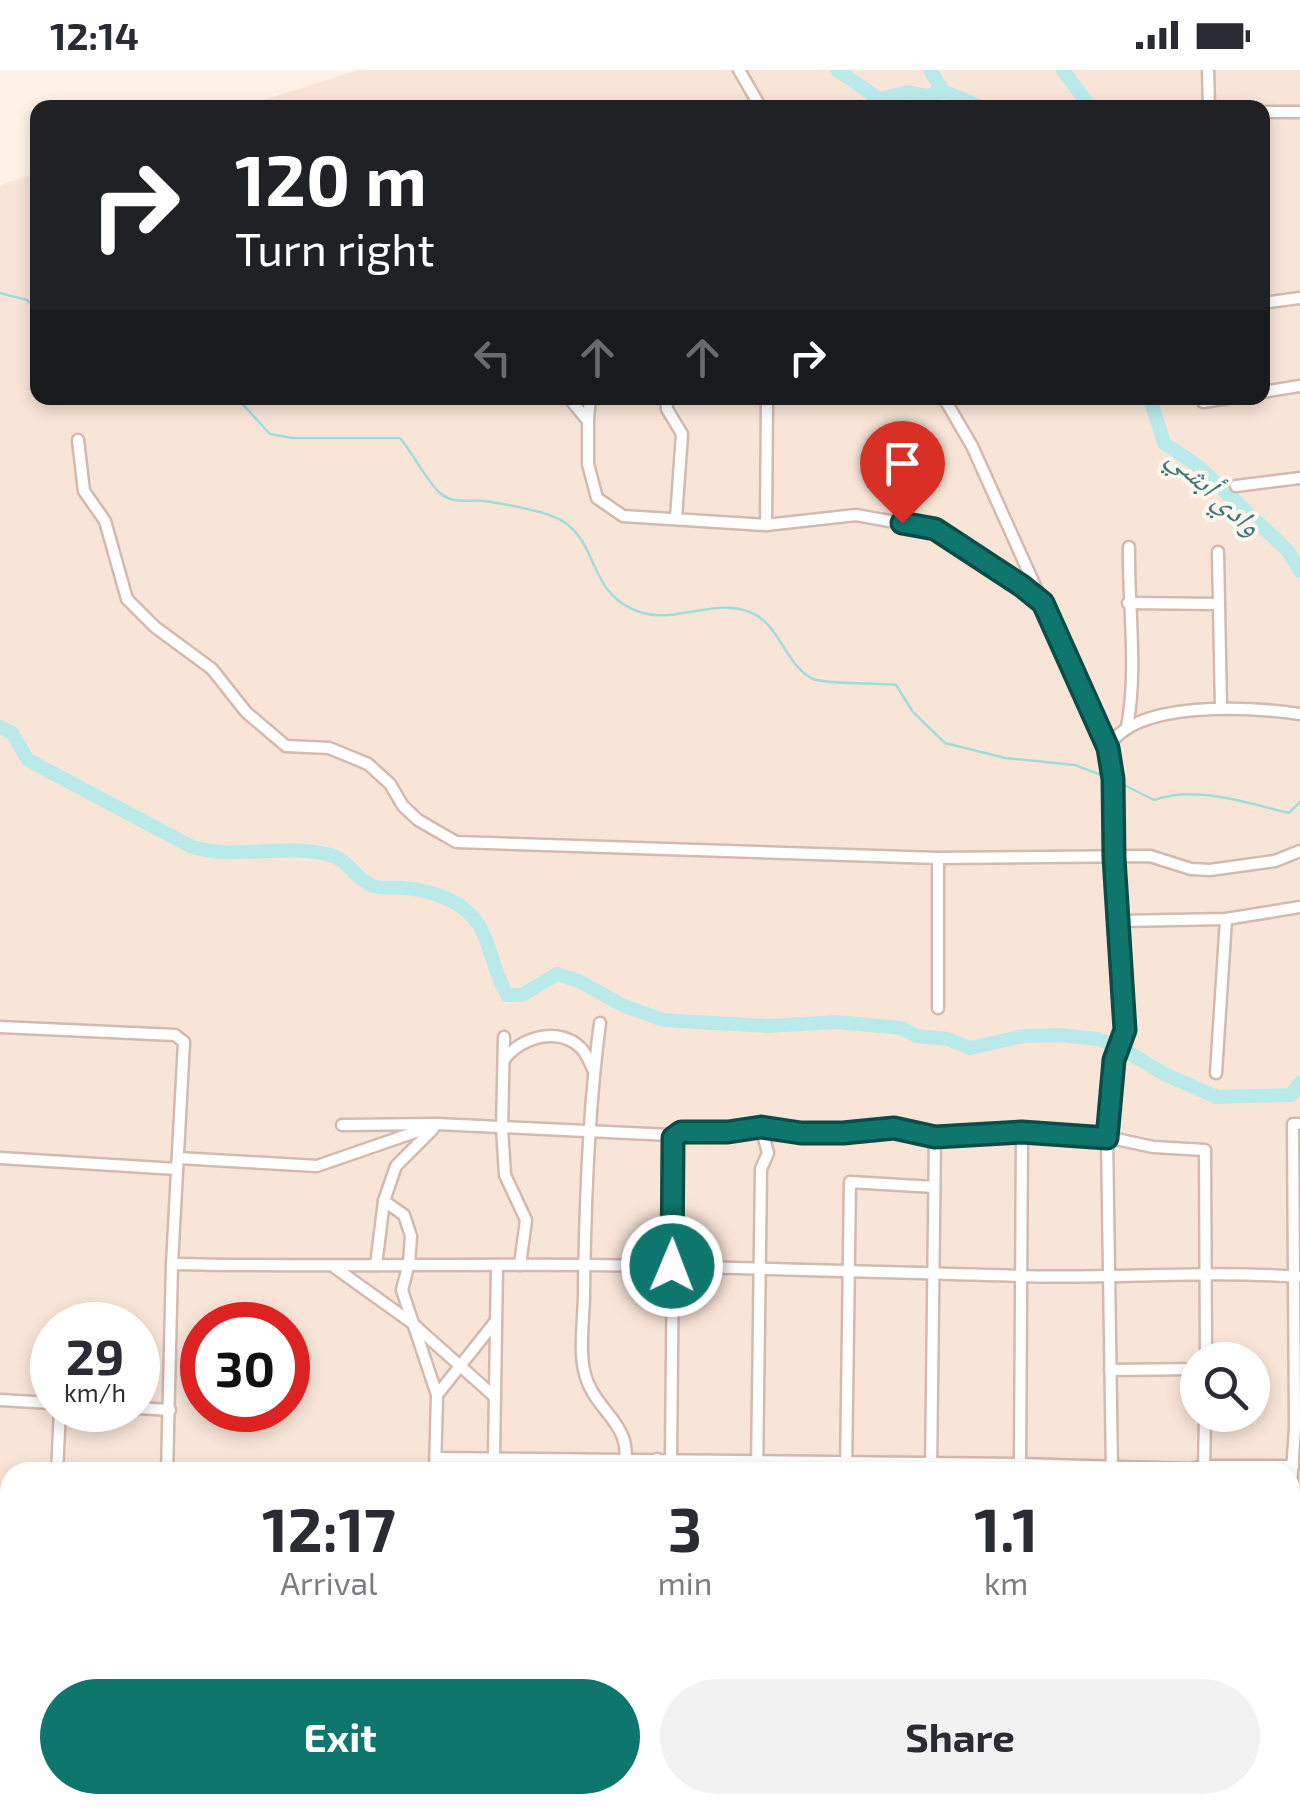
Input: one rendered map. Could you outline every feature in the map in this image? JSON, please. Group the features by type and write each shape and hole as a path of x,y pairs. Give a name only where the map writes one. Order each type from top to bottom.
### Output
{"street":[{"path":"738,70 756,100"},
{"path":"1208,70 1209,100"},
{"path":"1270,112 1300,112"},
{"path":"1270,302 1300,298"},
{"path":"1270,391 1300,386"},
{"path":"575,405 588,421"},
{"path":"589,405 588,464 598,498 622,516 766,524 856,515 935,529 1043,603"},
{"path":"666,405 682,434 676,518"},
{"path":"766,524 767,405"},
{"path":"948,405 972,446 1108,748 1113,779 1125,1030 1114,1060 1107,1138 1112,1462"},
{"path":"78,440 84,491 105,521 128,598 155,628 212,670 246,712 286,746 329,748 368,764 394,789 403,806 436,833 456,842 938,858 1150,856 1190,869 1210,870 1275,861 1300,851"},
{"path":"1236,486 1300,478"},
{"path":"1127,728 1133,687 1129,547"},
{"path":"1218,552 1221,708"},
{"path":"1128,603 1218,604"},
{"path":"1108,748 1127,728 1144,719 1221,708 1300,714"},
{"path":"938,858 938,1008"},
{"path":"1120,920 1226,919 1300,907"},
{"path":"1216,1073 1226,919"},
{"path":"600,1023 584,1265 584,1370 602,1408 622,1428 627,1462"},
{"path":"0,1027 174,1034 184,1042 172,1264 168,1462"},
{"path":"503,1060 512,1049 540,1036 562,1038 581,1048 594,1070"},
{"path":"504,1037 505,1175 526,1220 520,1265"},
{"path":"0,1158 318,1166 437,1124"},
{"path":"376,1264 384,1201 396,1166 437,1124"},
{"path":"1293,1462 1293,1124 1300,1124"},
{"path":"342,1125 591,1129 667,1134 673,1138"},
{"path":"673,1138 681,1132 761,1127 829,1133 894,1128 935,1137 1022,1132 1205,1150 1206,1342"},
{"path":"757,1462 761,1169 768,1152 761,1127"},
{"path":"1020,1462 1022,1132"},
{"path":"931,1462 935,1137"},
{"path":"671,1459 673,1138"},
{"path":"846,1462 850,1182 934,1187"},
{"path":"384,1201 404,1214 411,1236 402,1290 437,1395 437,1462"},
{"path":"172,1264 334,1267 409,1263 848,1269 1020,1276 1296,1276"},
{"path":"494,1456 498,1266"},
{"path":"334,1267 412,1323 494,1397"},
{"path":"437,1395 495,1322"},
{"path":"1110,1370 1180,1369"},
{"path":"0,1400 30,1402"},
{"path":"160,1409 170,1410"},
{"path":"57,1462 59,1432"},
{"path":"1204,1462 1205,1432"},
{"path":"438,1458 628,1457 703,1462"},
{"path":"652,1462 657,1458"}],"shaded area":[{"path":"358,70 1300,70 1300,1462 0,1462 0,185 30,175 30,405 1270,405 1270,100 263,100"}],"waterway":[{"path":"837,70 879,99 908,92 928,96 943,91 964,100"},
{"path":"930,70 943,91"},
{"name":"وادي أبشي","path":"1063,70 1085,100"},
{"path":"0,293 30,302"},
{"path":"243,405 270,434 292,438 400,438 445,497 514,506 557,518 583,542 608,590 632,609 662,615 722,608 752,613 769,626 796,665 813,679 896,685 913,712 945,743 1005,758 1075,765 1109,778"},
{"name":"وادي أبشي","path":"1152,405 1164,443 1198,466 1288,551 1300,571"},
{"path":"0,727 12,733 28,760 192,847 226,852 296,851 330,855 373,886 423,891 451,901 479,925 507,995 522,995 557,974 663,1020 768,1026 836,1022 901,1028 916,1036 948,1039 970,1048 1024,1036 1059,1035 1098,1039 1121,1048 1164,1074 1217,1097 1291,1095 1300,1083"},
{"path":"1116,781 1154,800 1204,795 1289,813 1300,802"}],"route":[{"path":"672,1266 673,1138 681,1132 761,1127 801,1133 843,1133 894,1128 935,1137 1022,1132 1107,1138 1114,1060 1125,1030 1113,779 1108,748 1043,603 935,529 902,523"}]}
